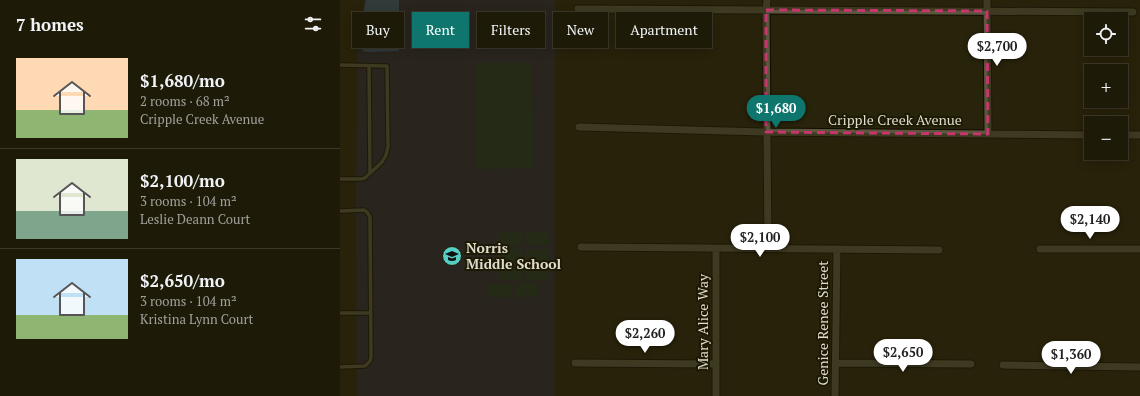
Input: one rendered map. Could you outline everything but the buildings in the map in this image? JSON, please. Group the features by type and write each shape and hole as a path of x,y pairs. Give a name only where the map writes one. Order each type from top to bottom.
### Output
{"street":[{"path":"762,0 766,10"},
{"path":"767,0 766,132 768,249"},
{"path":"988,0 988,134"},
{"path":"578,9 1133,12"},
{"name":"Cripple Creek Avenue","path":"579,127 766,132 1084,135"},
{"path":"1128,135 1140,135"},
{"path":"581,247 939,250"},
{"name":"Mary Alice Way","path":"716,249 716,396"},
{"path":"1040,250 1140,249"},
{"name":"Genice Renee Street","path":"835,396 836,250"},
{"path":"575,363 716,364"},
{"path":"836,363 971,364"},
{"path":"1003,365 1140,366"}],"lane":[{"path":"340,65 386,65 387,67 387,150 382,162 365,178 340,179"},
{"path":"369,66 370,173"},
{"path":"340,211 364,210 370,217 371,313 370,361 365,366 340,366"},
{"path":"340,313 371,313"}],"highlighted area":[{"path":"766,10 987,11 988,134 766,132"}],"shaded area":[{"path":"364,0 555,0 555,12 553,12 553,48 555,48 555,396 357,396 356,193 358,48 404,48 404,12 363,12"}],"green space":[{"path":"475,63 532,63 534,168 476,169"},
{"path":"498,232 522,232 522,245 498,245"},
{"path":"525,232 549,232 549,245 525,245"},
{"path":"498,249 522,249 522,262 498,262"},
{"path":"525,249 549,249 549,262 525,262"},
{"path":"498,266 522,266 522,280 498,280"},
{"path":"526,266 549,266 549,280 526,279"},
{"path":"487,283 511,284 511,297 487,297"},
{"path":"515,283 539,283 538,297 515,297"}],"water":[{"path":"366,0 399,0 399,12 363,12"},
{"path":"361,48 399,48 399,51 365,52"}],"place":[{"name":"Norris Middle School","path":"452,256"}]}
